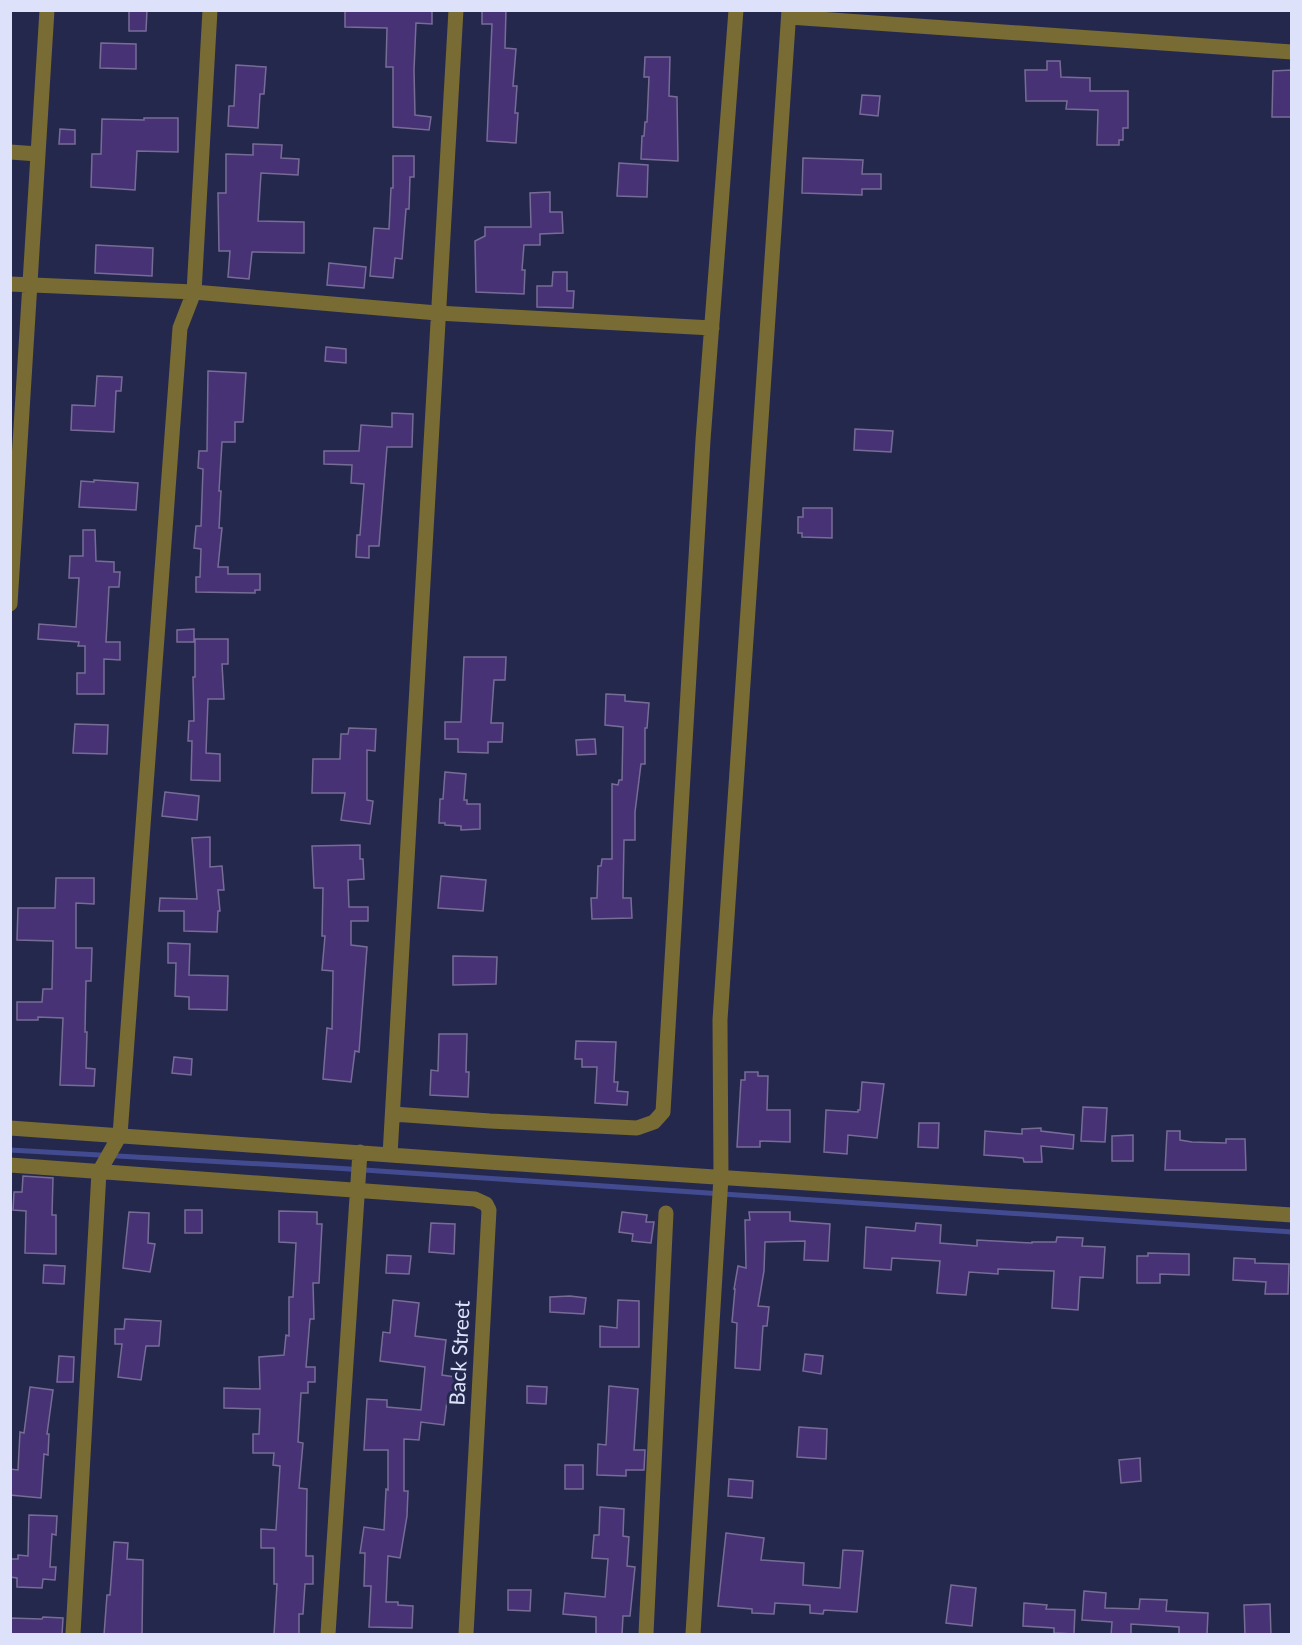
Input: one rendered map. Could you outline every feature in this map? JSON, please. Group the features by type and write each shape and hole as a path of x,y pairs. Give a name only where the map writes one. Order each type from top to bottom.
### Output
{"street":[{"path":"10,604 16,427 30,285 46,10"},
{"path":"73,1635 99,1172 120,1135 180,328 194,292 210,10"},
{"path":"390,1155 456,10"},
{"path":"393,1114 637,1128 654,1122 663,1112 712,328 736,10"},
{"path":"693,1635 721,1177 720,1020 789,14 1292,52"},
{"path":"10,152 38,154"},
{"path":"10,284 194,292 437,313 712,328"},
{"path":"10,1128 1292,1215"},
{"path":"328,1635 360,1152"},
{"path":"10,1165 357,1190"},
{"name":"Back Street","path":"357,1190 475,1199 486,1204 489,1210 466,1635"},
{"path":"646,1635 666,1213"}],"building":[{"path":"129,10 147,10 146,31 129,31"},
{"path":"345,10 432,10 432,24 416,23 414,70 415,115 431,117 429,130 393,127 393,67 386,67 387,28 345,27"},
{"path":"482,10 506,10 505,48 516,49 513,86 517,86 516,143 487,141 492,24 482,24"},
{"path":"101,43 136,44 136,69 100,68"},
{"path":"645,57 670,57 669,96 677,97 678,161 641,159 642,136 644,136 645,122 647,122 649,77 644,77"},
{"path":"1047,61 1060,61 1061,77 1090,78 1090,91 1128,91 1128,128 1123,128 1123,140 1119,140 1119,145 1097,145 1098,110 1066,109 1067,101 1026,101 1025,70 1047,70"},
{"path":"236,65 266,67 264,94 260,94 258,128 228,126 229,106 234,106"},
{"path":"1292,70 1292,117 1272,117 1273,71"},
{"path":"862,95 880,96 878,116 860,114"},
{"path":"144,118 178,118 178,152 137,151 135,190 91,187 92,154 101,154 102,119 144,120"},
{"path":"60,129 75,130 75,144 59,144"},
{"path":"253,144 282,145 281,158 299,159 298,175 261,173 258,221 304,222 304,253 252,252 249,279 228,277 230,251 219,251 218,193 226,193 226,154 253,155"},
{"path":"393,156 414,156 414,177 410,177 409,209 406,209 402,259 395,258 393,278 370,276 374,228 389,229"},
{"path":"803,158 863,160 862,174 881,174 881,189 862,189 862,195 802,193"},
{"path":"619,163 648,165 647,197 617,196"},
{"path":"550,192 550,212 562,212 563,233 540,234 540,245 524,245 522,270 525,270 524,294 476,292 475,241 485,236 485,227 531,227 530,193"},
{"path":"96,245 153,248 152,276 95,273"},
{"path":"329,263 366,267 364,288 327,285"},
{"path":"553,272 567,272 567,291 574,291 573,308 537,307 537,286 552,286"},
{"path":"326,347 346,349 346,363 325,361"},
{"path":"208,371 246,373 243,422 235,422 235,442 222,442 219,528 222,528 218,567 228,567 228,574 260,574 260,590 255,590 255,593 196,592 196,577 200,577 201,549 194,548 196,526 201,526 203,469 198,468 199,451 207,451"},
{"path":"97,376 122,377 121,391 116,391 114,432 71,430 72,405 95,406"},
{"path":"392,413 413,414 412,447 387,447 379,546 369,546 369,558 356,557 364,484 351,483 352,465 324,464 324,451 359,451 361,425 392,427"},
{"path":"855,429 893,431 891,452 854,450"},
{"path":"94,480 138,483 136,510 79,507 81,481 94,482"},
{"path":"803,508 832,508 832,538 802,537 802,533 798,533 798,517 803,517"},
{"path":"83,530 95,530 96,561 114,562 114,572 120,572 119,587 109,587 106,642 120,642 120,660 104,659 104,694 77,694 77,673 85,673 85,646 78,646 79,642 38,639 39,624 76,627 79,578 69,578 70,556 83,556"},
{"path":"194,629 194,642 177,642 177,630"},
{"path":"195,639 228,639 228,664 222,664 224,699 208,699 206,753 220,754 220,781 191,780 192,741 188,741 189,721 194,721"},
{"path":"464,657 506,657 505,680 494,680 491,723 503,723 502,742 488,742 488,753 458,752 458,739 445,739 445,722 461,722"},
{"path":"606,694 625,695 625,701 649,703 647,728 645,728 645,764 641,764 635,812 635,840 624,840 623,898 631,898 632,918 592,919 591,898 597,898 598,866 601,866 602,859 612,859 612,784 618,785 619,780 622,780 623,727 605,725"},
{"path":"75,724 108,725 107,754 73,753"},
{"path":"349,728 376,729 375,751 367,750 367,800 373,801 370,824 341,820 345,793 312,793 313,759 340,759 341,734 348,734"},
{"path":"595,739 596,754 577,755 576,740"},
{"path":"445,772 466,774 464,800 467,800 467,804 480,804 480,829 461,830 461,826 439,823 440,799 443,799"},
{"path":"165,792 199,796 197,820 162,816"},
{"path":"210,837 210,867 222,866 224,890 218,890 220,911 218,911 217,932 184,931 184,911 159,911 160,898 197,899 192,838"},
{"path":"360,845 364,879 348,880 349,907 368,907 368,921 351,921 351,945 367,947 359,1052 355,1051 351,1082 323,1079 327,1028 332,1029 333,971 322,970 325,936 322,936 323,888 314,888 312,846"},
{"path":"441,876 486,880 483,911 438,908"},
{"path":"56,878 94,878 94,904 76,903 76,948 92,948 91,981 86,981 85,1032 87,1032 86,1068 95,1069 94,1086 60,1085 63,1018 38,1017 38,1020 17,1020 17,1002 42,1002 43,989 52,989 53,941 17,940 18,908 55,908"},
{"path":"168,943 190,944 189,975 228,976 227,1010 189,1009 189,997 175,996 176,963 168,963"},
{"path":"453,956 497,957 496,984 453,985"},
{"path":"439,1034 467,1034 468,1097 430,1095 431,1070 438,1071"},
{"path":"576,1041 616,1042 614,1082 618,1082 617,1091 628,1092 627,1105 595,1103 597,1067 582,1067 582,1059 575,1059"},
{"path":"174,1057 192,1059 191,1075 172,1073"},
{"path":"745,1072 758,1072 758,1076 768,1076 767,1110 790,1110 790,1142 760,1141 760,1147 737,1147 741,1080 745,1080"},
{"path":"862,1082 884,1084 877,1138 848,1135 847,1154 824,1152 826,1110 858,1112"},
{"path":"1083,1107 1107,1108 1105,1142 1081,1141"},
{"path":"919,1123 939,1123 938,1148 918,1147"},
{"path":"1041,1128 1041,1131 1074,1135 1073,1149 1041,1146 1042,1162 1024,1162 1023,1158 984,1155 985,1131 1022,1134 1022,1129"},
{"path":"1167,1131 1180,1131 1180,1140 1192,1142 1226,1143 1226,1139 1245,1139 1246,1170 1165,1170"},
{"path":"1133,1135 1133,1161 1112,1161 1112,1136"},
{"path":"23,1176 53,1178 52,1215 56,1215 56,1254 25,1253 26,1211 13,1210 14,1192 22,1192"},
{"path":"185,1210 202,1210 202,1233 185,1233"},
{"path":"279,1211 317,1212 317,1224 322,1224 319,1283 313,1283 314,1319 310,1319 306,1367 315,1367 315,1382 308,1382 308,1393 301,1393 298,1442 303,1443 299,1488 307,1489 306,1556 313,1556 313,1584 305,1584 303,1614 299,1614 299,1635 274,1635 277,1584 274,1584 274,1548 261,1548 261,1529 276,1530 280,1466 273,1465 274,1453 253,1453 253,1434 259,1434 260,1409 224,1408 224,1388 260,1389 259,1357 284,1355 286,1335 289,1336 289,1297 293,1297 296,1243 279,1242"},
{"path":"129,1212 149,1213 148,1243 155,1244 150,1272 123,1268"},
{"path":"622,1212 647,1215 646,1222 654,1222 651,1243 632,1241 633,1234 619,1232"},
{"path":"749,1212 790,1212 790,1221 830,1224 828,1261 804,1260 805,1241 765,1242 764,1271 758,1306 769,1307 767,1326 763,1326 760,1370 735,1368 737,1323 732,1322 734,1289 738,1266 746,1268 745,1220 750,1220"},
{"path":"431,1223 455,1224 454,1254 429,1252"},
{"path":"916,1223 941,1225 940,1243 977,1246 977,1240 1032,1243 1056,1242 1057,1237 1083,1238 1082,1246 1105,1247 1103,1278 1080,1277 1078,1310 1052,1308 1054,1271 998,1269 998,1274 969,1272 966,1295 937,1293 940,1261 892,1258 891,1270 864,1268 866,1227 915,1231"},
{"path":"1148,1253 1189,1254 1189,1275 1160,1274 1160,1283 1137,1283 1137,1256 1148,1256"},
{"path":"387,1255 411,1256 409,1274 386,1273"},
{"path":"1234,1258 1255,1259 1255,1263 1289,1264 1288,1294 1265,1294 1266,1282 1233,1280"},
{"path":"44,1265 65,1266 64,1284 43,1283"},
{"path":"550,1297 586,1298 584,1314 550,1312"},
{"path":"393,1300 419,1303 415,1336 446,1340 442,1375 455,1377 453,1401 447,1401 444,1425 421,1422 419,1440 404,1439 404,1491 408,1491 407,1516 400,1558 388,1556 386,1602 413,1606 412,1628 369,1627 371,1586 364,1586 365,1553 360,1553 364,1527 384,1530 386,1489 388,1490 388,1450 364,1450 367,1399 387,1400 387,1407 421,1410 425,1367 380,1361 383,1332 390,1333"},
{"path":"618,1300 639,1301 639,1347 600,1347 600,1326 617,1328"},
{"path":"125,1319 161,1321 159,1346 146,1346 141,1380 118,1377 122,1344 115,1344 115,1329 124,1329"},
{"path":"805,1354 823,1356 821,1374 803,1371"},
{"path":"59,1356 74,1357 73,1382 57,1382"},
{"path":"527,1386 547,1387 546,1404 527,1403"},
{"path":"609,1386 638,1389 634,1450 645,1450 644,1470 626,1470 626,1476 597,1475 598,1444 606,1445"},
{"path":"30,1387 53,1390 47,1434 49,1434 48,1455 44,1454 41,1498 10,1495 10,1469 18,1470 20,1432 24,1433"},
{"path":"799,1427 827,1429 826,1459 797,1457"},
{"path":"1140,1458 1141,1481 1121,1483 1119,1460"},
{"path":"565,1465 583,1465 583,1489 565,1489"},
{"path":"729,1479 753,1481 752,1498 728,1496"},
{"path":"600,1507 624,1509 623,1536 629,1537 627,1566 635,1567 630,1616 623,1616 622,1635 596,1635 596,1617 563,1614 565,1593 605,1597 608,1559 592,1558 594,1535 599,1535"},
{"path":"29,1515 57,1516 56,1535 52,1534 50,1567 56,1567 55,1580 43,1579 42,1588 17,1587 17,1578 10,1577 10,1559 18,1559 18,1555 28,1556"},
{"path":"726,1533 764,1538 761,1560 804,1563 803,1585 840,1588 843,1550 863,1551 857,1612 824,1610 823,1614 810,1613 810,1605 775,1603 774,1614 752,1613 752,1609 718,1606"},
{"path":"114,1542 128,1543 127,1559 143,1560 142,1635 104,1635"},
{"path":"951,1585 976,1588 972,1626 946,1623"},
{"path":"508,1590 531,1590 530,1611 508,1610"},
{"path":"1084,1591 1106,1593 1105,1608 1139,1609 1140,1599 1167,1600 1166,1611 1208,1613 1207,1635 1179,1635 1179,1627 1131,1624 1131,1635 1111,1635 1112,1622 1082,1620"},
{"path":"1024,1603 1047,1605 1046,1609 1075,1610 1074,1634 1054,1633 1054,1628 1023,1626"},
{"path":"1270,1604 1271,1635 1245,1635 1244,1605"},
{"path":"43,1617 63,1618 62,1635 10,1635 10,1618 42,1619"}],"waterway":[{"path":"10,1150 334,1168 1292,1232"}]}
